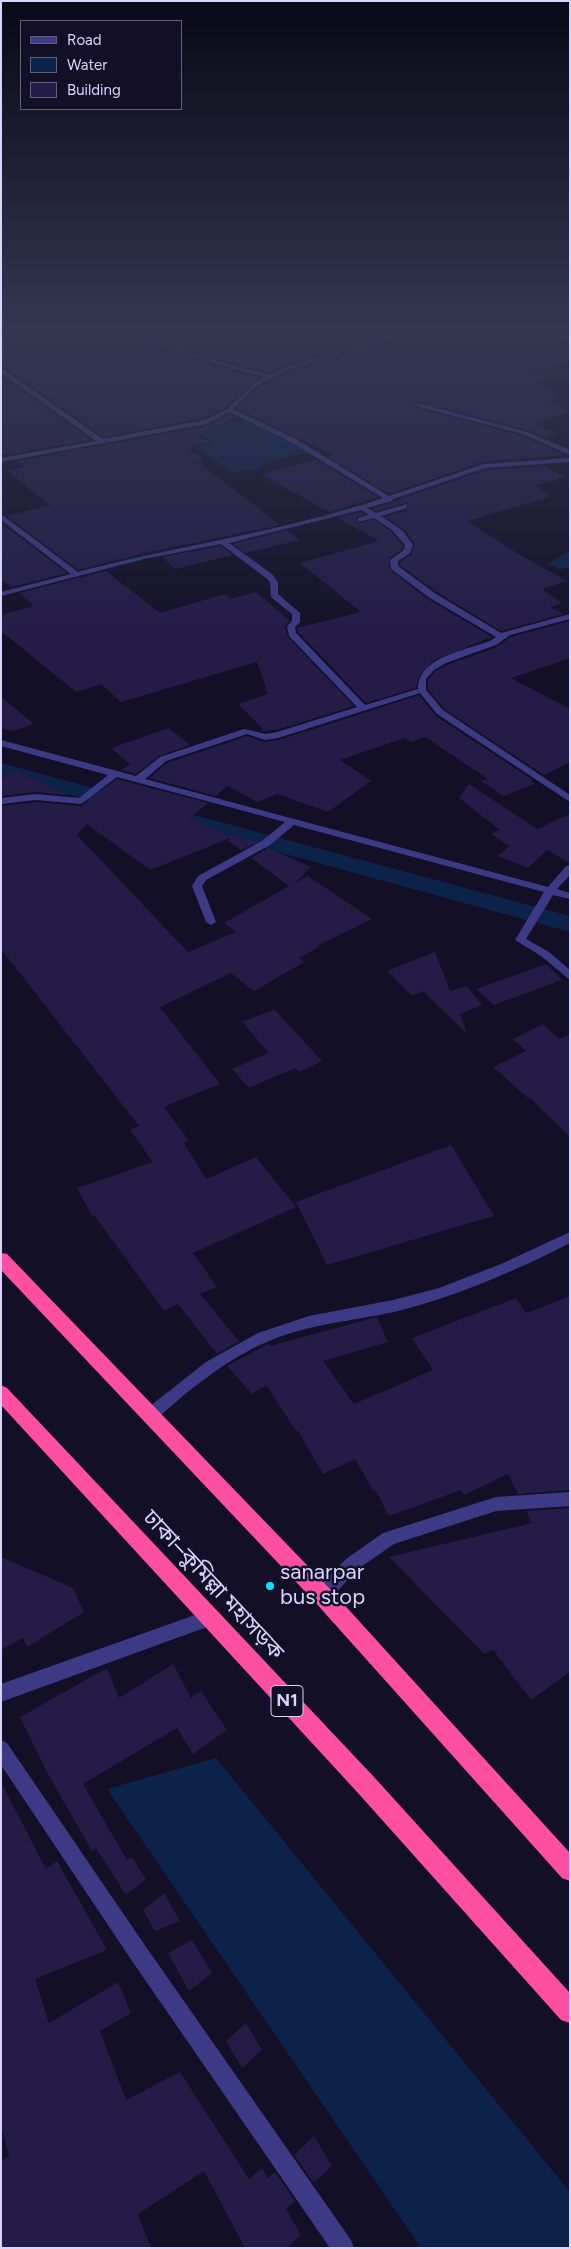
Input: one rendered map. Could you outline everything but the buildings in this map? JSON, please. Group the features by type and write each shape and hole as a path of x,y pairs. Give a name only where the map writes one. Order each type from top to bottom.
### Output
{"highway":[{"path":"1,1259 148,1416 322,1595 570,1870"},
{"name":"ঢাকা–কুমিল্লা মহাসড়ক","path":"1,1393 366,1785 570,2011"}],"street":[{"path":"97,438 101,441"},
{"path":"1,460 119,438"},
{"path":"290,438 330,461 390,500"},
{"path":"536,438 570,453"},
{"path":"1,594 143,557 223,542 362,508 390,500 484,466 570,460"},
{"path":"361,520 377,517 404,506"},
{"path":"362,508 405,536 409,545 407,551 394,560 394,567 433,596 500,636"},
{"path":"1,516 76,574"},
{"path":"223,542 270,576 274,582 274,595 296,613 296,622 291,626 292,634 362,707"},
{"path":"570,616 500,636 493,643 460,653 431,668 422,679 422,690 440,712 570,798"},
{"path":"139,779 163,759 234,735 247,731 265,737 278,735 362,707 422,690"},
{"path":"1,743 570,896"},
{"path":"1,801 36,797 81,801 115,774"},
{"path":"211,922 197,886 202,878 266,843 292,821"},
{"path":"570,868 550,891 520,940 544,954 570,976"},
{"path":"148,1416 180,1390 234,1352 282,1330 394,1306 479,1281 570,1237"},
{"path":"322,1595 352,1564 389,1538 496,1504 570,1499"},
{"path":"1,1693 209,1618"},
{"path":"1,1749 343,2248"}],"water":[{"path":"205,438 288,438 306,453 272,461 255,470 232,472 196,448 212,443"},
{"path":"570,551 570,568 559,569 548,563"},
{"path":"216,1758 570,2192 570,2248 421,2248 107,1789"}],"waterway":[{"path":"1,769 570,924"}],"place":[{"name":"sanarpar bus stop","path":"270,1586"}]}
